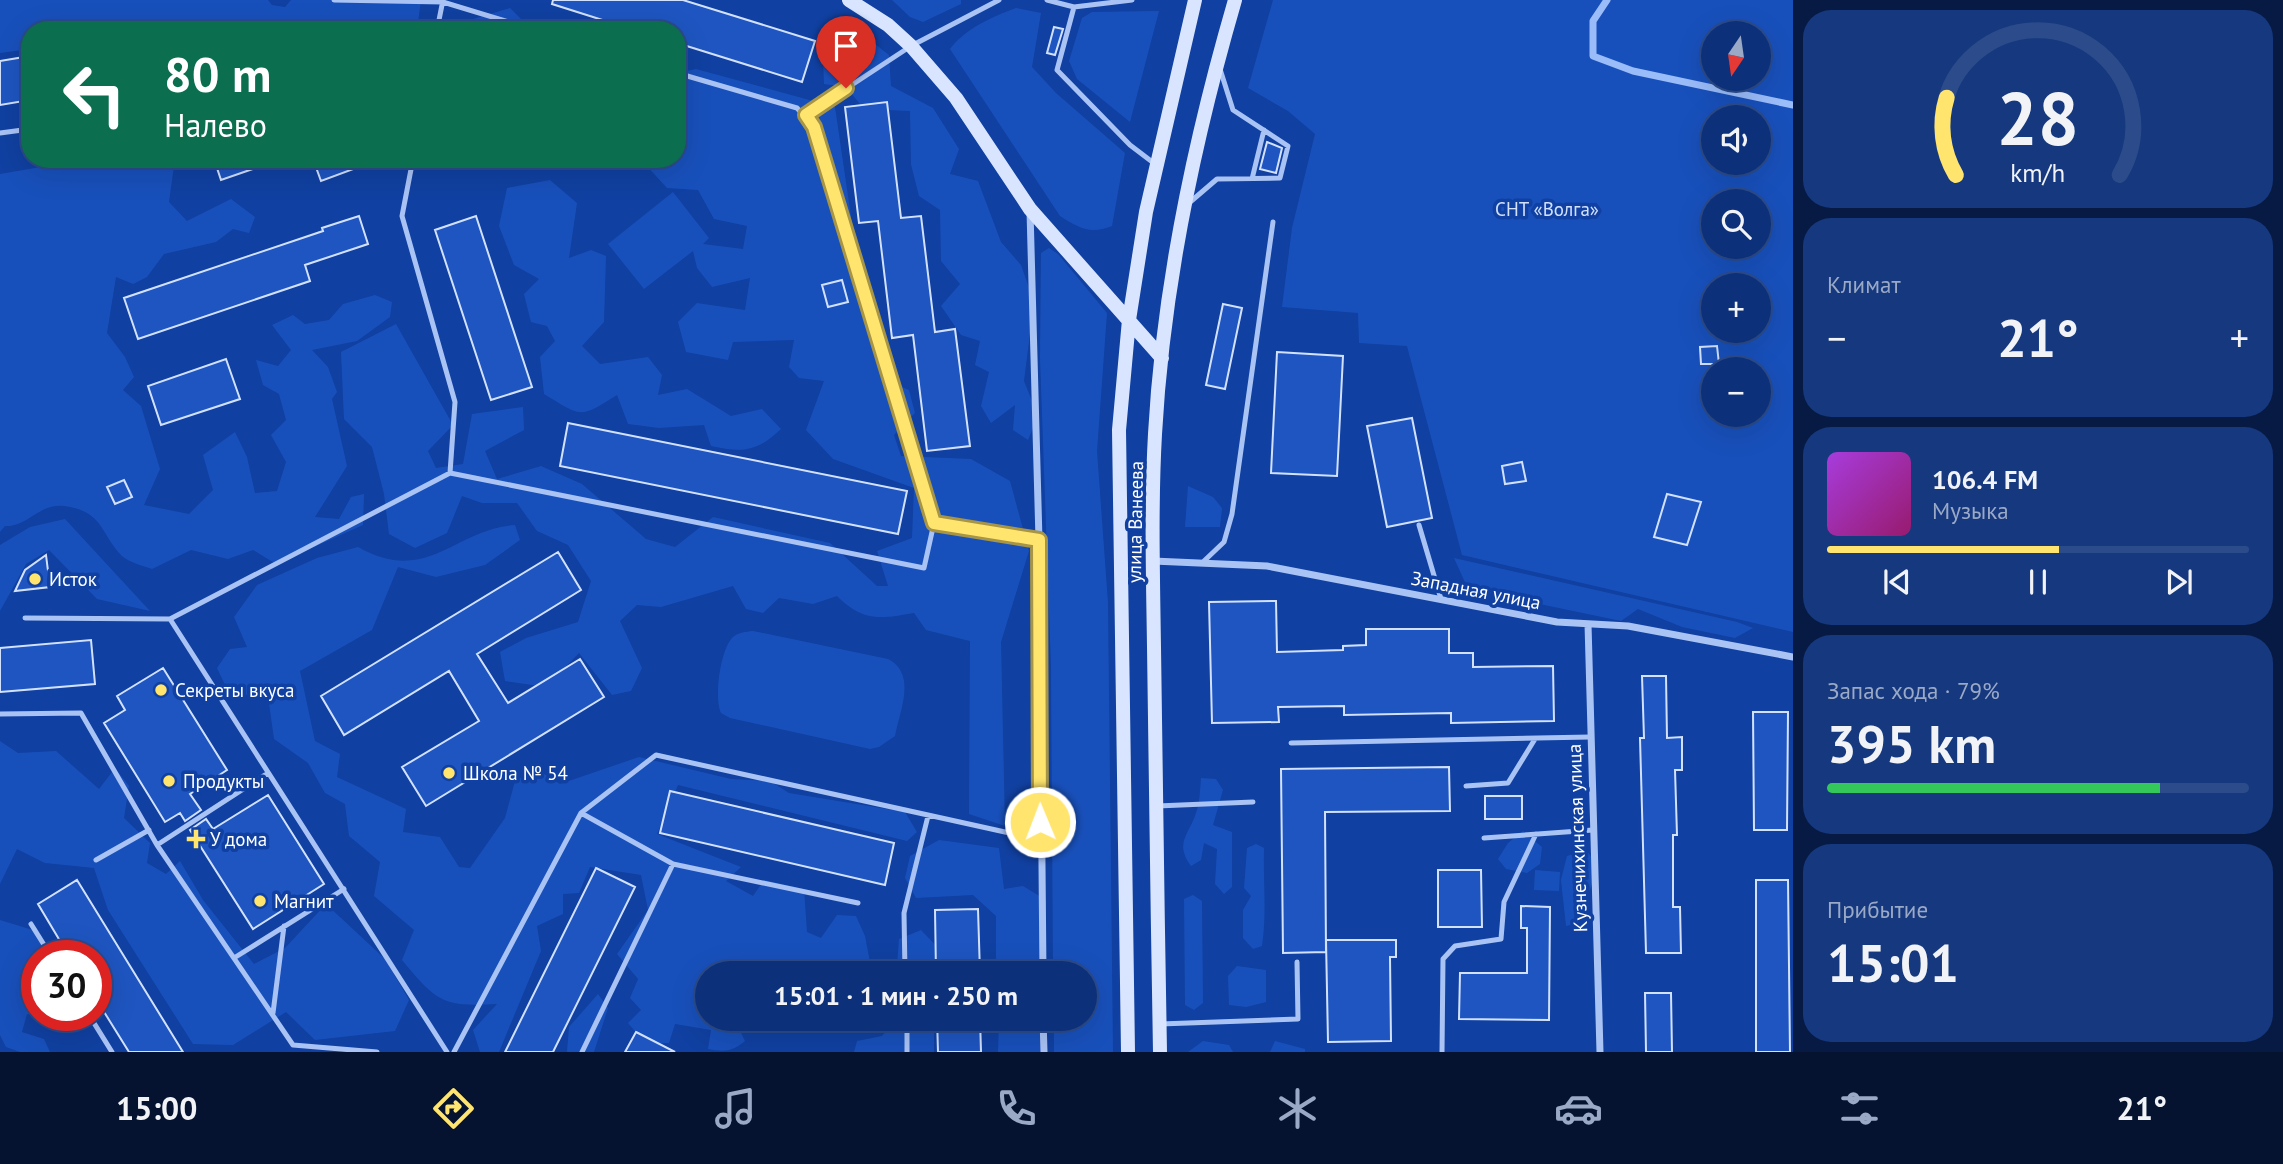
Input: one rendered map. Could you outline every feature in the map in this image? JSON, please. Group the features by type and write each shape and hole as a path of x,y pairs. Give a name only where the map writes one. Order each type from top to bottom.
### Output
{"main road":[{"name":"улица Ванеева","path":"1128,1052 1119,430 1129,320 1155,164 1195,0"},
{"name":"улица Ванеева","path":"1160,1052 1153,561 1155,435 1161,358 1183,209 1217,59 1235,0"},
{"path":"859,2 911,46 956,98 1030,209 1161,358"}],"street":[{"path":"1030,209 1039,540 1043,961"},
{"name":"Западная улица","path":"1153,561 1204,561 1267,566 1557,622 1658,631 1793,657"},
{"name":"Кузнечихинская улица","path":"1588,624 1600,1052"},
{"path":"1043,1031 1044,1052"}],"lane":[{"path":"334,0 443,1 506,21"},
{"path":"806,115 911,46 999,0"},
{"path":"1046,0 1074,6 1132,0"},
{"path":"439,21 443,1"},
{"path":"1074,6 1057,70 1130,145 1155,164"},
{"path":"1183,209 1217,179 1280,178 1288,146 1233,110 1217,59"},
{"path":"25,618 170,619 450,472 547,494 923,568 934,523 814,127 797,108 686,75"},
{"path":"0,134 21,130"},
{"path":"1252,179 1264,130"},
{"path":"411,168 402,216 455,402 450,472"},
{"path":"1204,561 1224,542 1232,514 1273,222"},
{"path":"934,523 1039,540"},
{"path":"1419,525 1441,599"},
{"path":"170,619 447,1052"},
{"path":"0,715 81,713 157,845 293,1045 377,1052"},
{"path":"1291,744 1590,737"},
{"path":"1466,786 1508,783 1535,739"},
{"path":"454,1052 581,813 656,755 1041,840"},
{"path":"157,845 268,773"},
{"path":"1157,806 1253,802"},
{"path":"581,813 673,864 858,903"},
{"path":"905,961 904,913 928,816"},
{"path":"96,860 149,830"},
{"path":"1484,838 1593,830"},
{"path":"1442,1052 1443,959 1455,946 1501,939 1504,902 1536,834"},
{"path":"582,1052 673,864"},
{"path":"234,958 344,888"},
{"path":"31,923 41,940"},
{"path":"273,1014 284,926"},
{"path":"1160,1024 1298,1019 1297,962"},
{"path":"99,1031 112,1052"},
{"path":"906,1031 907,1052"}],"green space":[{"path":"0,0 268,0 272,5 285,7 291,0 421,0 418,21 21,21 21,50 0,53"},
{"path":"892,0 961,0 961,4 923,22 910,17"},
{"name":"СНТ «Волга»","path":"1273,0 1793,0 1793,632 1462,555 1407,346 1359,343 1358,313 1282,307 1292,228 1315,134 1288,111 1248,88"},
{"path":"510,8 523,21 466,21"},
{"path":"1016,8 1041,13 1032,67 1056,93 1125,153 1112,226 1097,230 1085,229 1060,216 950,49 972,29"},
{"path":"1159,11 1130,122 1077,79 1069,61 1082,18 1092,12"},
{"path":"856,29 889,55 891,86 933,108 959,149 950,174 978,181 1001,242 1021,265 1034,302 1024,381 1038,416 1028,440 1013,430 1015,405 991,423 981,406 989,372 975,365 980,341 961,335 941,306 960,284 941,261 940,210 919,196 911,164 910,111 864,109 846,87 824,84 822,34"},
{"path":"696,69 835,107 854,237 881,319 885,380 909,390 915,413 894,435 901,456 971,459 1010,481 1029,551 1001,642 1005,826 969,814 970,641 926,630 914,613 891,617 872,616 855,610 837,596 813,604 779,598 763,613 746,609 733,586 661,607 637,605 620,621 642,668 631,691 612,695 579,653 546,687 505,681 500,652 526,638 578,622 591,581 568,545 537,531 517,503 482,503 462,496 447,533 415,548 389,534 384,494 372,447 344,419 341,352 396,324 453,425 428,451 436,468 463,464 472,414 523,407 524,430 485,451 497,479 541,466 582,484 646,539 675,547 713,517 830,543 877,586 888,586 877,551 912,538 914,488 833,459 806,430 824,381 799,378 789,367 794,340 733,342 728,360 686,352 678,322 697,303 745,310 750,278 712,287 697,268 693,251 644,289 608,244 673,192 709,238 703,244 743,249 747,226 714,219 698,190 667,188 649,168 686,168 686,71"},
{"path":"35,168 174,168 169,202 187,221 231,199 255,217 249,233 233,229 216,242 164,254 147,277 133,284 116,277 107,333 125,357 134,377 123,390 141,406 160,469 144,505 189,514 213,490 203,455 235,432 247,457 255,493 277,491 286,462 271,435 286,420 279,394 263,385 256,360 278,366 291,350 272,325 293,315 305,324 329,320 343,304 375,295 392,302 390,317 357,341 312,350 328,367 337,392 332,399 347,466 315,517 339,519 351,497 364,494 363,525 276,564 253,550 228,559 191,550 152,569 122,556 94,518 77,509 64,506 47,508 20,523 5,526 0,532 0,174"},
{"path":"550,180 577,203 569,258 591,250 606,256 604,322 582,346 600,364 648,357 662,375 658,395 687,389 731,416 762,409 781,429 749,449 722,448 711,446 704,425 659,428 628,424 617,395 595,408 580,412 544,394 540,357 555,341 547,326 531,322 524,294 539,279 514,265 499,226 507,188"},
{"path":"1049,248 1058,254 1107,313 1097,451 1108,603 1113,1052 1054,1052 1054,1031 1097,1031 1097,961 1053,961 1051,666 1040,358 1041,253"},
{"path":"1188,486 1213,497 1222,508 1220,527 1185,527"},
{"path":"65,519 150,611 97,599 49,550 26,564 0,611 0,545 30,527"},
{"path":"515,525 520,540 485,565 436,577 398,567 372,630 300,671 315,741 340,754 337,777 406,809 403,832 440,837 459,867 470,868 505,818 515,781 536,769 560,784 639,757 731,779 770,781 789,793 905,812 917,832 907,841 678,785 657,834 741,867 726,881 753,896 764,880 804,889 807,932 821,938 837,915 856,916 865,936 870,961 695,961 695,1027 675,1024 669,1043 646,1044 628,1023 641,1010 630,998 638,979 617,954 648,910 641,875 590,867 579,893 563,894 563,914 537,926 541,951 499,1052 480,1052 473,1030 497,1004 464,1004 442,999 424,985 402,960 414,930 374,896 380,862 349,836 345,804 325,793 308,763 274,739 267,689 243,696 225,685 217,668 230,649 247,647 234,617 257,585 317,558 358,547 382,557 403,561 439,552 493,529"},
{"path":"1454,558 1737,622 1753,628 1735,638 1682,627 1638,609 1621,621 1468,589"},
{"path":"753,631 888,659 897,666 904,683 903,704 895,736 879,747 870,749 730,718 721,713 718,686 724,653 734,636"},
{"path":"0,741 18,753 56,751 99,789 115,768 129,786 124,818 150,843 147,863 166,874 180,861 203,900 254,964 285,948 326,904 385,959 409,1000 395,1031 315,1040 286,1012 233,1045 193,1044 108,910 94,868 45,863 17,849 0,884"},
{"path":"1201,778 1216,779 1223,790 1213,825 1232,832 1232,887 1224,894 1215,884 1217,849 1204,843 1201,860 1191,866 1184,851 1184,839 1198,805"},
{"path":"1523,831 1542,847 1540,864 1527,873 1506,869 1498,859 1508,843"},
{"path":"939,840 999,848 1004,889 1023,886 1046,900 1044,961 996,961 996,916 973,895 916,898 905,878 910,856"},
{"path":"1256,844 1264,848 1264,921 1262,946 1253,949 1243,938 1243,910 1251,896 1244,888 1247,848"},
{"path":"1586,850 1598,865 1590,890 1576,897 1574,924 1566,926 1561,880 1567,856"},
{"path":"1535,870 1560,872 1559,891 1534,890"},
{"path":"1193,895 1202,901 1203,1003 1194,1010 1185,1005 1184,899"},
{"path":"0,920 36,931 43,940 21,940 21,1031 44,1039 50,1052 20,1052 6,1047 0,1035"},
{"path":"921,930 944,954 937,961 897,961 899,939"},
{"path":"1237,966 1266,970 1266,1002 1246,1007 1229,1005 1228,976"},
{"path":"598,994 608,1008 594,1052 567,1052 569,1027"},
{"path":"711,1031 740,1031 745,1041 728,1050 708,1049"},
{"path":"886,1031 934,1031 934,1052 854,1052 857,1041 882,1036"},
{"path":"999,1031 1043,1031 1042,1052 998,1052"},
{"path":"1203,1041 1229,1045 1233,1052 1188,1052"},
{"path":"1275,1041 1305,1049 1305,1052 1270,1052"}],"building":[{"path":"553,0 683,0 815,41 802,82 686,46 686,21 606,21 552,4"},
{"path":"1054,27 1063,29 1055,55 1047,53"},
{"path":"21,58 21,102 0,105 0,61"},
{"path":"887,102 901,218 921,216 935,332 955,329 970,446 927,451 913,335 892,338 878,221 859,223 845,107"},
{"path":"1267,142 1282,148 1276,173 1260,169"},
{"path":"217,168 256,168 221,180"},
{"path":"316,168 356,168 321,181"},
{"path":"359,216 368,244 305,265 310,281 138,339 124,298 323,231 322,228"},
{"path":"476,216 532,387 491,400 435,230"},
{"path":"842,280 848,302 828,307 822,285"},
{"path":"1223,304 1242,308 1225,389 1206,385"},
{"path":"1717,346 1718,357 1701,357 1701,364 1700,347"},
{"path":"1277,352 1343,356 1337,476 1271,473"},
{"path":"226,359 240,399 161,425 148,386"},
{"path":"1412,418 1432,518 1387,527 1367,426"},
{"path":"568,423 907,491 898,534 560,466"},
{"path":"1522,462 1526,481 1505,484 1502,466"},
{"path":"124,480 132,497 115,504 107,487"},
{"path":"1667,494 1701,502 1687,545 1654,537"},
{"path":"558,552 581,590 477,654 508,703 580,659 604,697 426,806 402,767 479,721 449,671 344,735 321,696"},
{"name":"Исток","path":"46,555 50,587 15,591 25,570"},
{"path":"1276,601 1277,652 1343,650 1343,646 1366,645 1366,629 1449,629 1449,653 1473,653 1473,667 1553,666 1554,721 1451,723 1451,713 1344,715 1344,706 1278,707 1279,722 1212,723 1209,602"},
{"path":"91,640 95,684 0,692 0,648"},
{"path":"163,668 227,770 190,794 201,810 185,821 180,813 165,822 104,723 125,710 117,696"},
{"path":"1642,676 1666,676 1667,738 1682,737 1682,770 1675,770 1677,835 1673,835 1673,907 1680,907 1681,953 1646,953 1640,738 1644,738"},
{"path":"1753,712 1788,712 1787,830 1754,830"},
{"path":"1449,767 1450,811 1325,812 1326,952 1283,953 1281,769"},
{"path":"670,791 894,843 885,885 660,833"},
{"path":"268,795 324,884 253,929 190,830 206,819 213,829"},
{"path":"1485,796 1522,796 1522,819 1485,819"},
{"path":"596,868 635,887 553,1052 505,1052"},
{"path":"1438,870 1481,870 1482,927 1438,927"},
{"path":"77,880 183,1052 129,1052 112,1025 112,940 59,940 38,904"},
{"path":"1756,880 1788,880 1790,1052 1756,1052"},
{"path":"1521,906 1550,907 1549,1020 1459,1019 1460,973 1527,973 1527,928 1521,928"},
{"path":"978,909 980,961 936,961 935,910"},
{"path":"1326,940 1396,940 1396,957 1390,957 1391,1041 1328,1042"},
{"path":"1645,993 1671,993 1672,1052 1646,1052"},
{"path":"937,1031 980,1031 981,1052 938,1052"},
{"path":"636,1032 675,1052 625,1052"}],"waterway":[{"path":"1607,0 1593,21 1593,56 1633,71 1793,105"}],"place":[{"name":"Исток","path":"35,579"},
{"name":"Секреты вкуса","path":"161,690"},
{"name":"Школа № 54","path":"449,773"},
{"name":"Продукты","path":"169,781"},
{"name":"У дома","path":"196,839"},
{"name":"Магнит","path":"260,901"}],"route":[{"path":"846,88 806,115 814,127 921,488 934,523 1039,540 1040,822"}]}
